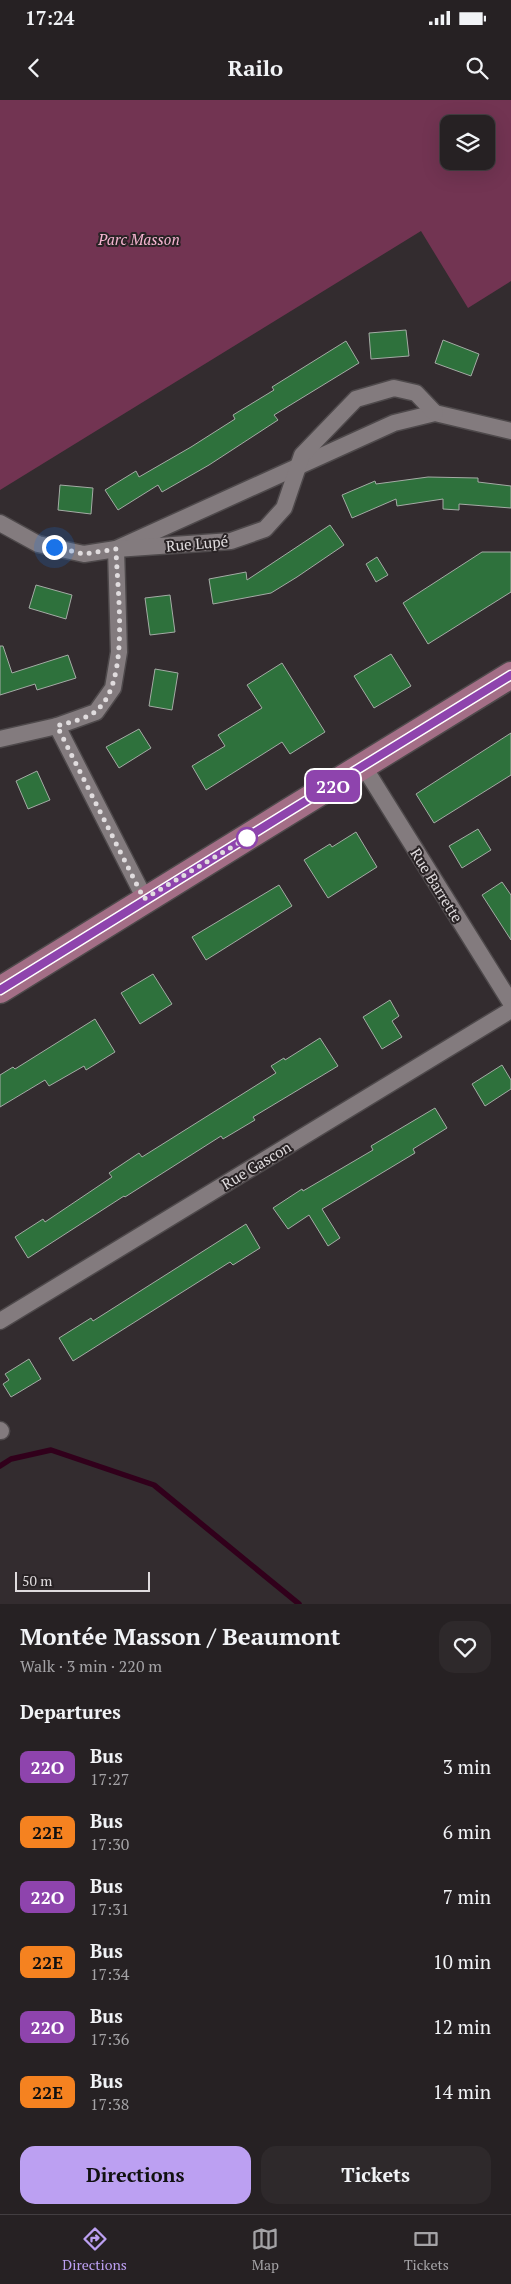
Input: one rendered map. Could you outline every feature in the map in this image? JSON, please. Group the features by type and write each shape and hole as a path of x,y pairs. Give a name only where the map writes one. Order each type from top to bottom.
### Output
{"main road":[{"path":"0,990 144,899 364,767 511,675"}],"street":[{"name":"Rue Lupé","path":"0,523 38,544 84,554 116,549 231,541 265,529 284,508 302,455 356,399 394,388 416,393 435,413"},
{"name":"Rue Lupé","path":"116,549 394,423 435,413 511,431"},
{"path":"0,739 57,726 96,712 113,688 120,652 116,549"},
{"path":"57,726 144,899"},
{"name":"Rue Barrette","path":"364,767 511,1003"},
{"name":"Rue Gascon","path":"0,1321 511,1010"}],"green space":[{"name":"Parc Masson","path":"0,100 511,100 511,281 468,308 421,231 0,490"}],"building":[{"path":"406,330 409,356 371,359 369,333"},
{"path":"443,340 479,354 471,376 435,363"},
{"path":"346,341 359,363 274,415 278,420 209,465 162,492 158,485 118,510 105,490 136,471 139,477 191,447 235,419 233,415 274,390 272,387"},
{"path":"428,477 478,478 478,482 511,486 511,508 459,504 459,510 443,509 443,499 397,506 396,499 352,518 342,495 375,481 376,484"},
{"path":"60,485 93,488 91,514 58,510"},
{"path":"330,525 344,545 297,577 271,593 213,604 209,579 246,572 247,580"},
{"path":"482,552 511,552 511,592 428,644 403,603"},
{"path":"377,557 388,575 376,582 366,564"},
{"path":"36,585 72,595 66,619 29,608"},
{"path":"170,595 175,632 150,635 145,598"},
{"path":"0,646 3,646 12,673 68,655 76,678 37,690 35,684 0,695"},
{"path":"391,654 411,686 374,708 354,676"},
{"path":"282,663 325,732 290,754 282,742 206,790 192,766 225,746 218,735 262,708 247,685"},
{"path":"155,669 178,673 172,710 149,706"},
{"path":"139,729 151,748 119,768 106,747"},
{"path":"511,733 511,775 434,823 416,794"},
{"path":"37,771 50,800 28,809 16,781"},
{"path":"478,829 491,850 462,868 449,846"},
{"path":"356,832 377,867 328,898 304,860 330,844 332,847"},
{"path":"502,882 511,895 511,940 482,895"},
{"path":"279,885 292,906 206,960 192,937"},
{"path":"153,974 172,1004 140,1024 121,993"},
{"path":"390,1000 399,1016 392,1021 402,1037 382,1049 363,1017"},
{"path":"95,1019 115,1052 86,1070 84,1066 49,1086 45,1080 0,1107 0,1075 13,1067 15,1069"},
{"path":"320,1038 338,1066 253,1117 255,1120 223,1139 221,1136 28,1258 15,1237 43,1219 45,1222 112,1177 109,1173 139,1153 142,1157 276,1073 271,1066 284,1058 285,1060"},
{"path":"502,1065 511,1080 511,1089 485,1106 472,1084"},
{"path":"435,1108 447,1128 413,1149 415,1153 322,1209 340,1238 328,1246 309,1215 288,1229 273,1208 302,1189 303,1191 373,1150 371,1146"},
{"path":"246,1224 260,1248 233,1265 230,1262 73,1361 59,1338 91,1318 93,1321"},
{"path":"29,1359 41,1379 11,1397 3,1384 9,1380 5,1374"}],"waterway":[{"path":"0,1466 11,1459 51,1450 154,1485 299,1604"}],"bus line":[{"name":"22O","path":"0,990 144,899 364,767 511,675"}],"route":[{"path":"54,547 84,554 116,549 120,652 113,688 96,712 57,726 144,899 247,838"}]}
